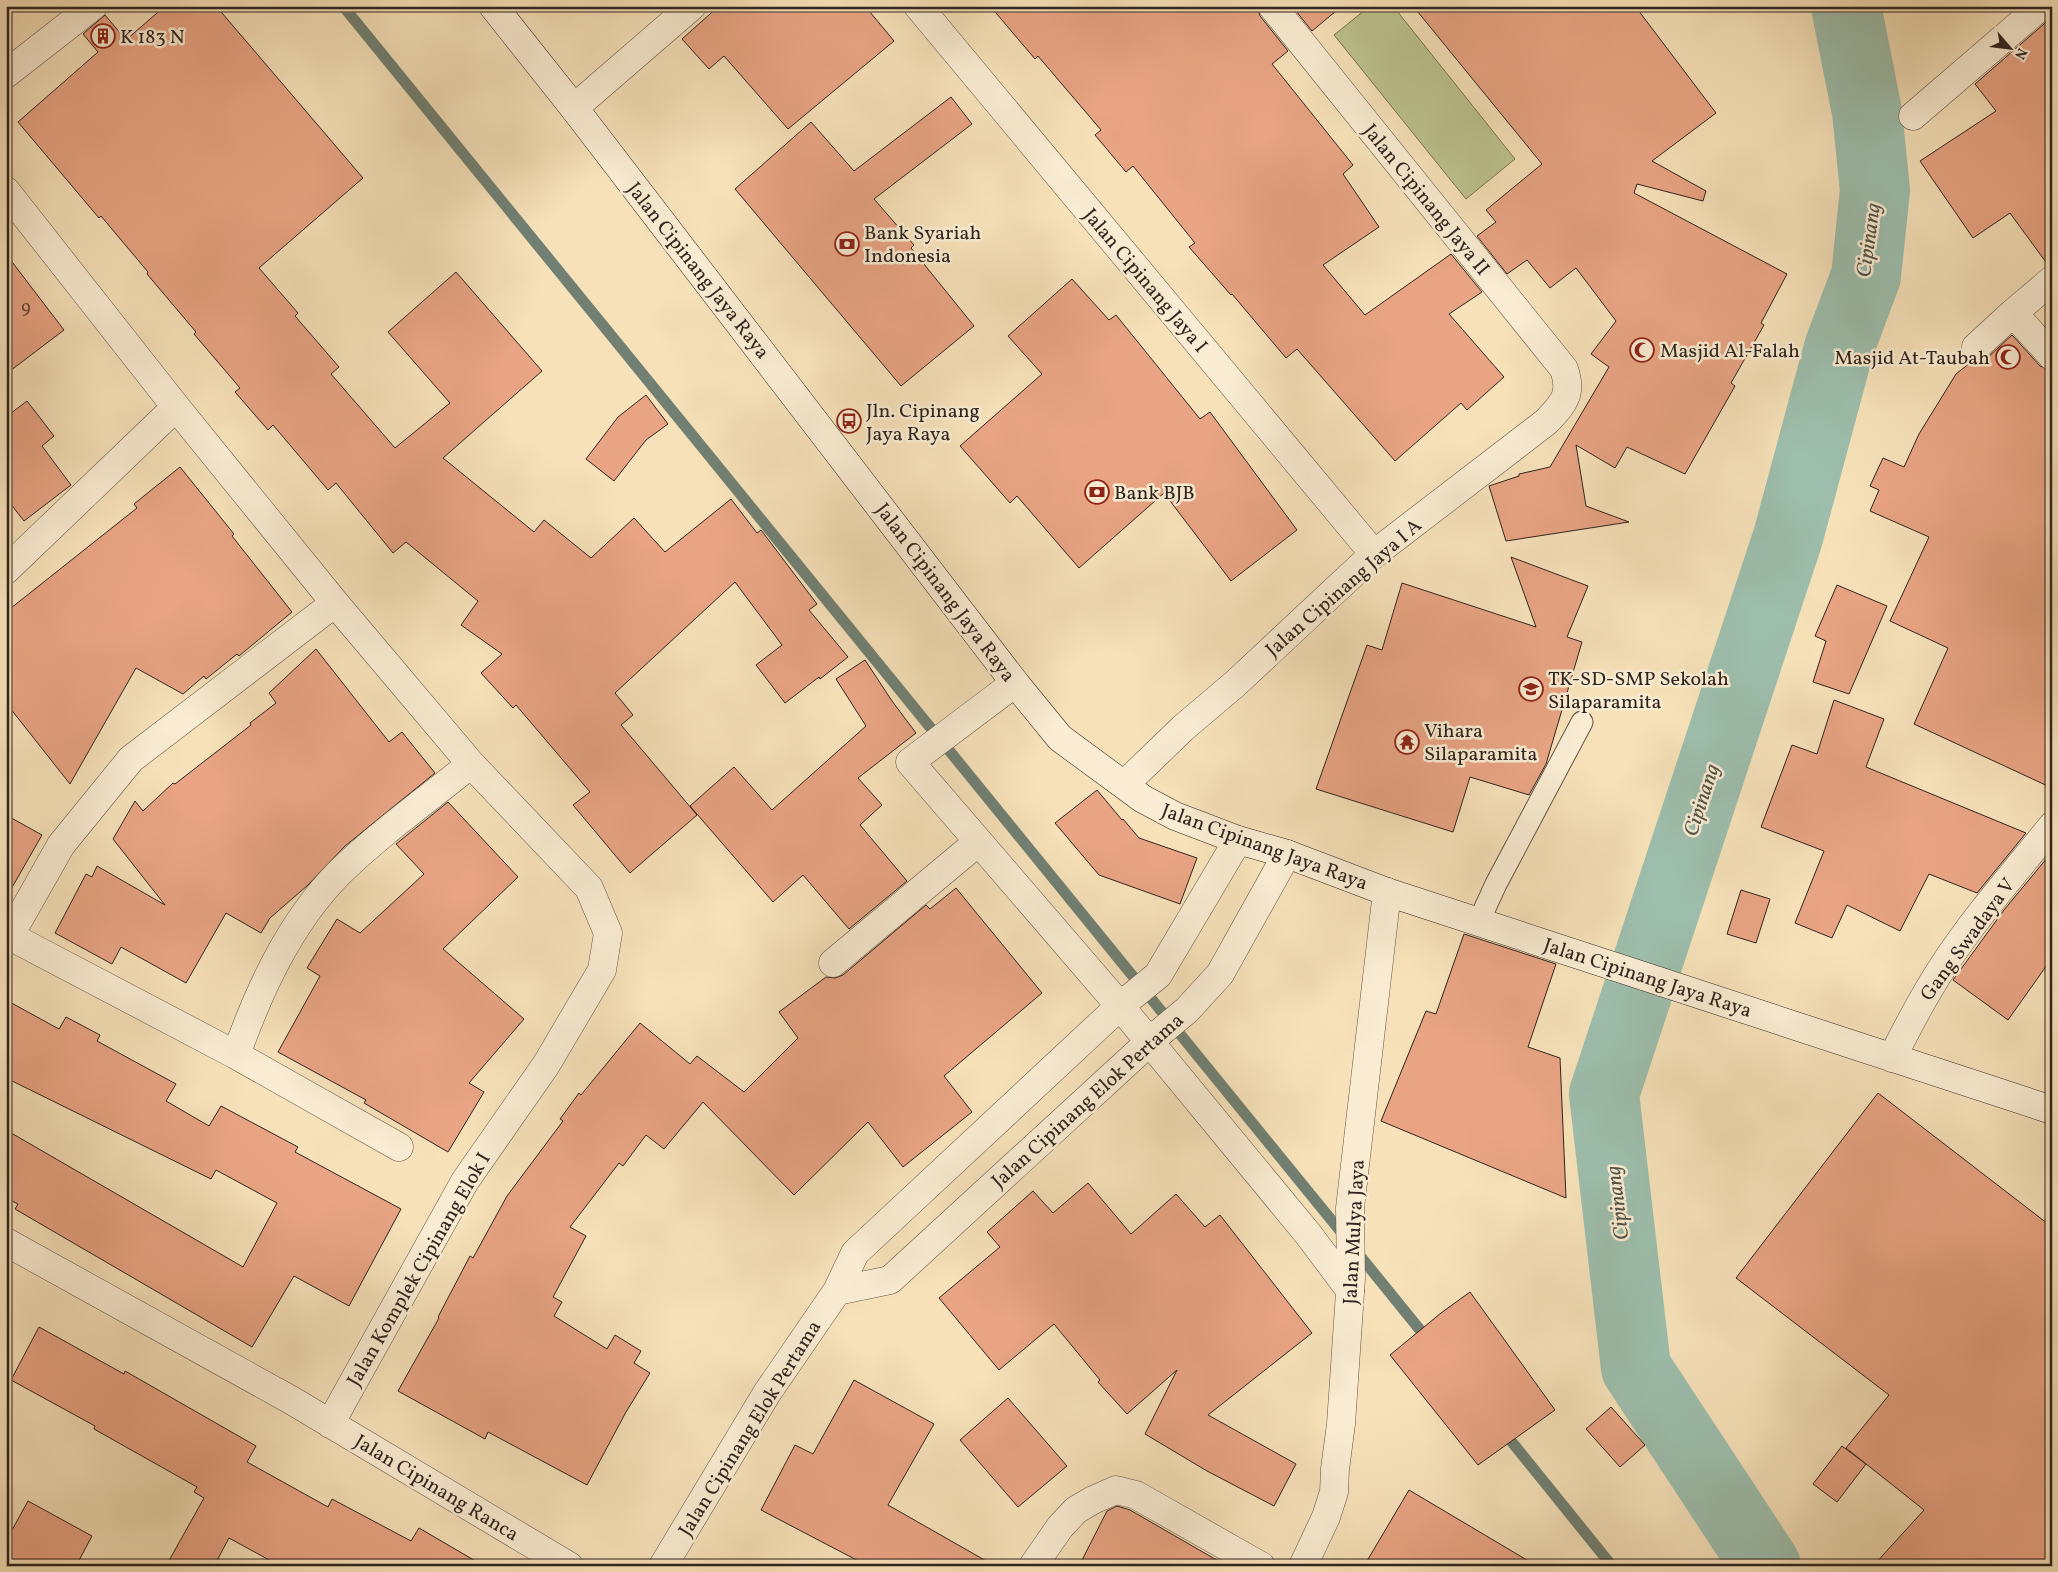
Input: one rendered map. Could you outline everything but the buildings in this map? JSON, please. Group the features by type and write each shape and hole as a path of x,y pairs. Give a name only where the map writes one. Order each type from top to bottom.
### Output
{"street":[{"path":"6,74 93,6"},
{"name":"Jalan Cipinang Jaya Raya","path":"493,6 574,108 1060,738 1143,799 1175,816 1238,840 1287,854 1388,892 2052,1110"},
{"path":"574,108 692,6"},
{"name":"Jalan Cipinang Jaya I","path":"918,6 1374,554"},
{"name":"Jalan Cipinang Jaya II","path":"1272,6 1564,369 1569,383 1566,396"},
{"path":"1913,116 2041,6"},
{"name":"Jalan Komplek Cipinang Elok I","path":"6,191 176,407 335,603 472,764 589,888 608,933 602,970 546,1065 465,1181 330,1424"},
{"path":"1976,347 2012,313 2052,280"},
{"path":"2012,313 2052,356"},
{"name":"Jalan Cipinang Jaya I A","path":"1125,784 1183,728 1236,683 1374,554 1546,422 1566,396"},
{"path":"9,561 176,407"},
{"path":"335,603 132,759 60,845 8,934 236,1055 399,1148"},
{"path":"1015,682 910,762 978,842 1124,1003 1350,1284"},
{"path":"236,1055 253,1008 270,972 315,901 340,873 368,847 472,764"},
{"name":"Gang Swadaya V","path":"1892,1058 1912,1018 1945,964 1993,898 2052,826"},
{"name":"Jalan Cipinang Elok Pertama","path":"663,1566 767,1393 837,1291 854,1253 1124,1003 1158,975 1238,840"},
{"path":"833,963 978,842"},
{"name":"Jalan Cipinang Elok Pertama","path":"837,1291 890,1280 1187,1010 1220,974 1287,854"},
{"name":"Jalan Mulya Jaya","path":"1303,1566 1326,1517 1334,1492 1341,1424 1350,1284 1350,1208 1388,892"},
{"path":"6,1242 291,1400 330,1424"},
{"name":"Jalan Cipinang Ranca","path":"330,1424 570,1566"},
{"path":"1033,1566 1060,1527 1076,1510 1116,1490 1136,1494 1262,1566"}],"lane":[{"path":"1479,921 1496,884 1582,722"}],"green space":[{"path":"1370,6 1393,6 1515,159 1466,199 1334,35"}],"waterway":[{"path":"343,6 1346,1238"},
{"name":"Cipinang","path":"1766,1566 1636,1368 1604,1094 1788,537 1839,348 1866,276 1875,190 1867,112 1846,6"},
{"path":"1356,1251 1429,1341"},
{"path":"1503,1431 1612,1566"}],"place":[{"name":"K 183 N","path":"103,36"},
{"name":"Bank Syariah Indonesia","path":"847,244"},
{"name":"Masjid Al-Falah","path":"1642,350"},
{"name":"Masjid At-Taubah","path":"2008,357"},
{"name":"Jln. Cipinang Jaya Raya","path":"849,421"},
{"name":"Bank BJB","path":"1097,492"},
{"name":"TK-SD-SMP Sekolah Silaparamita","path":"1531,689"},
{"name":"Vihara Silaparamita","path":"1407,742"}]}
